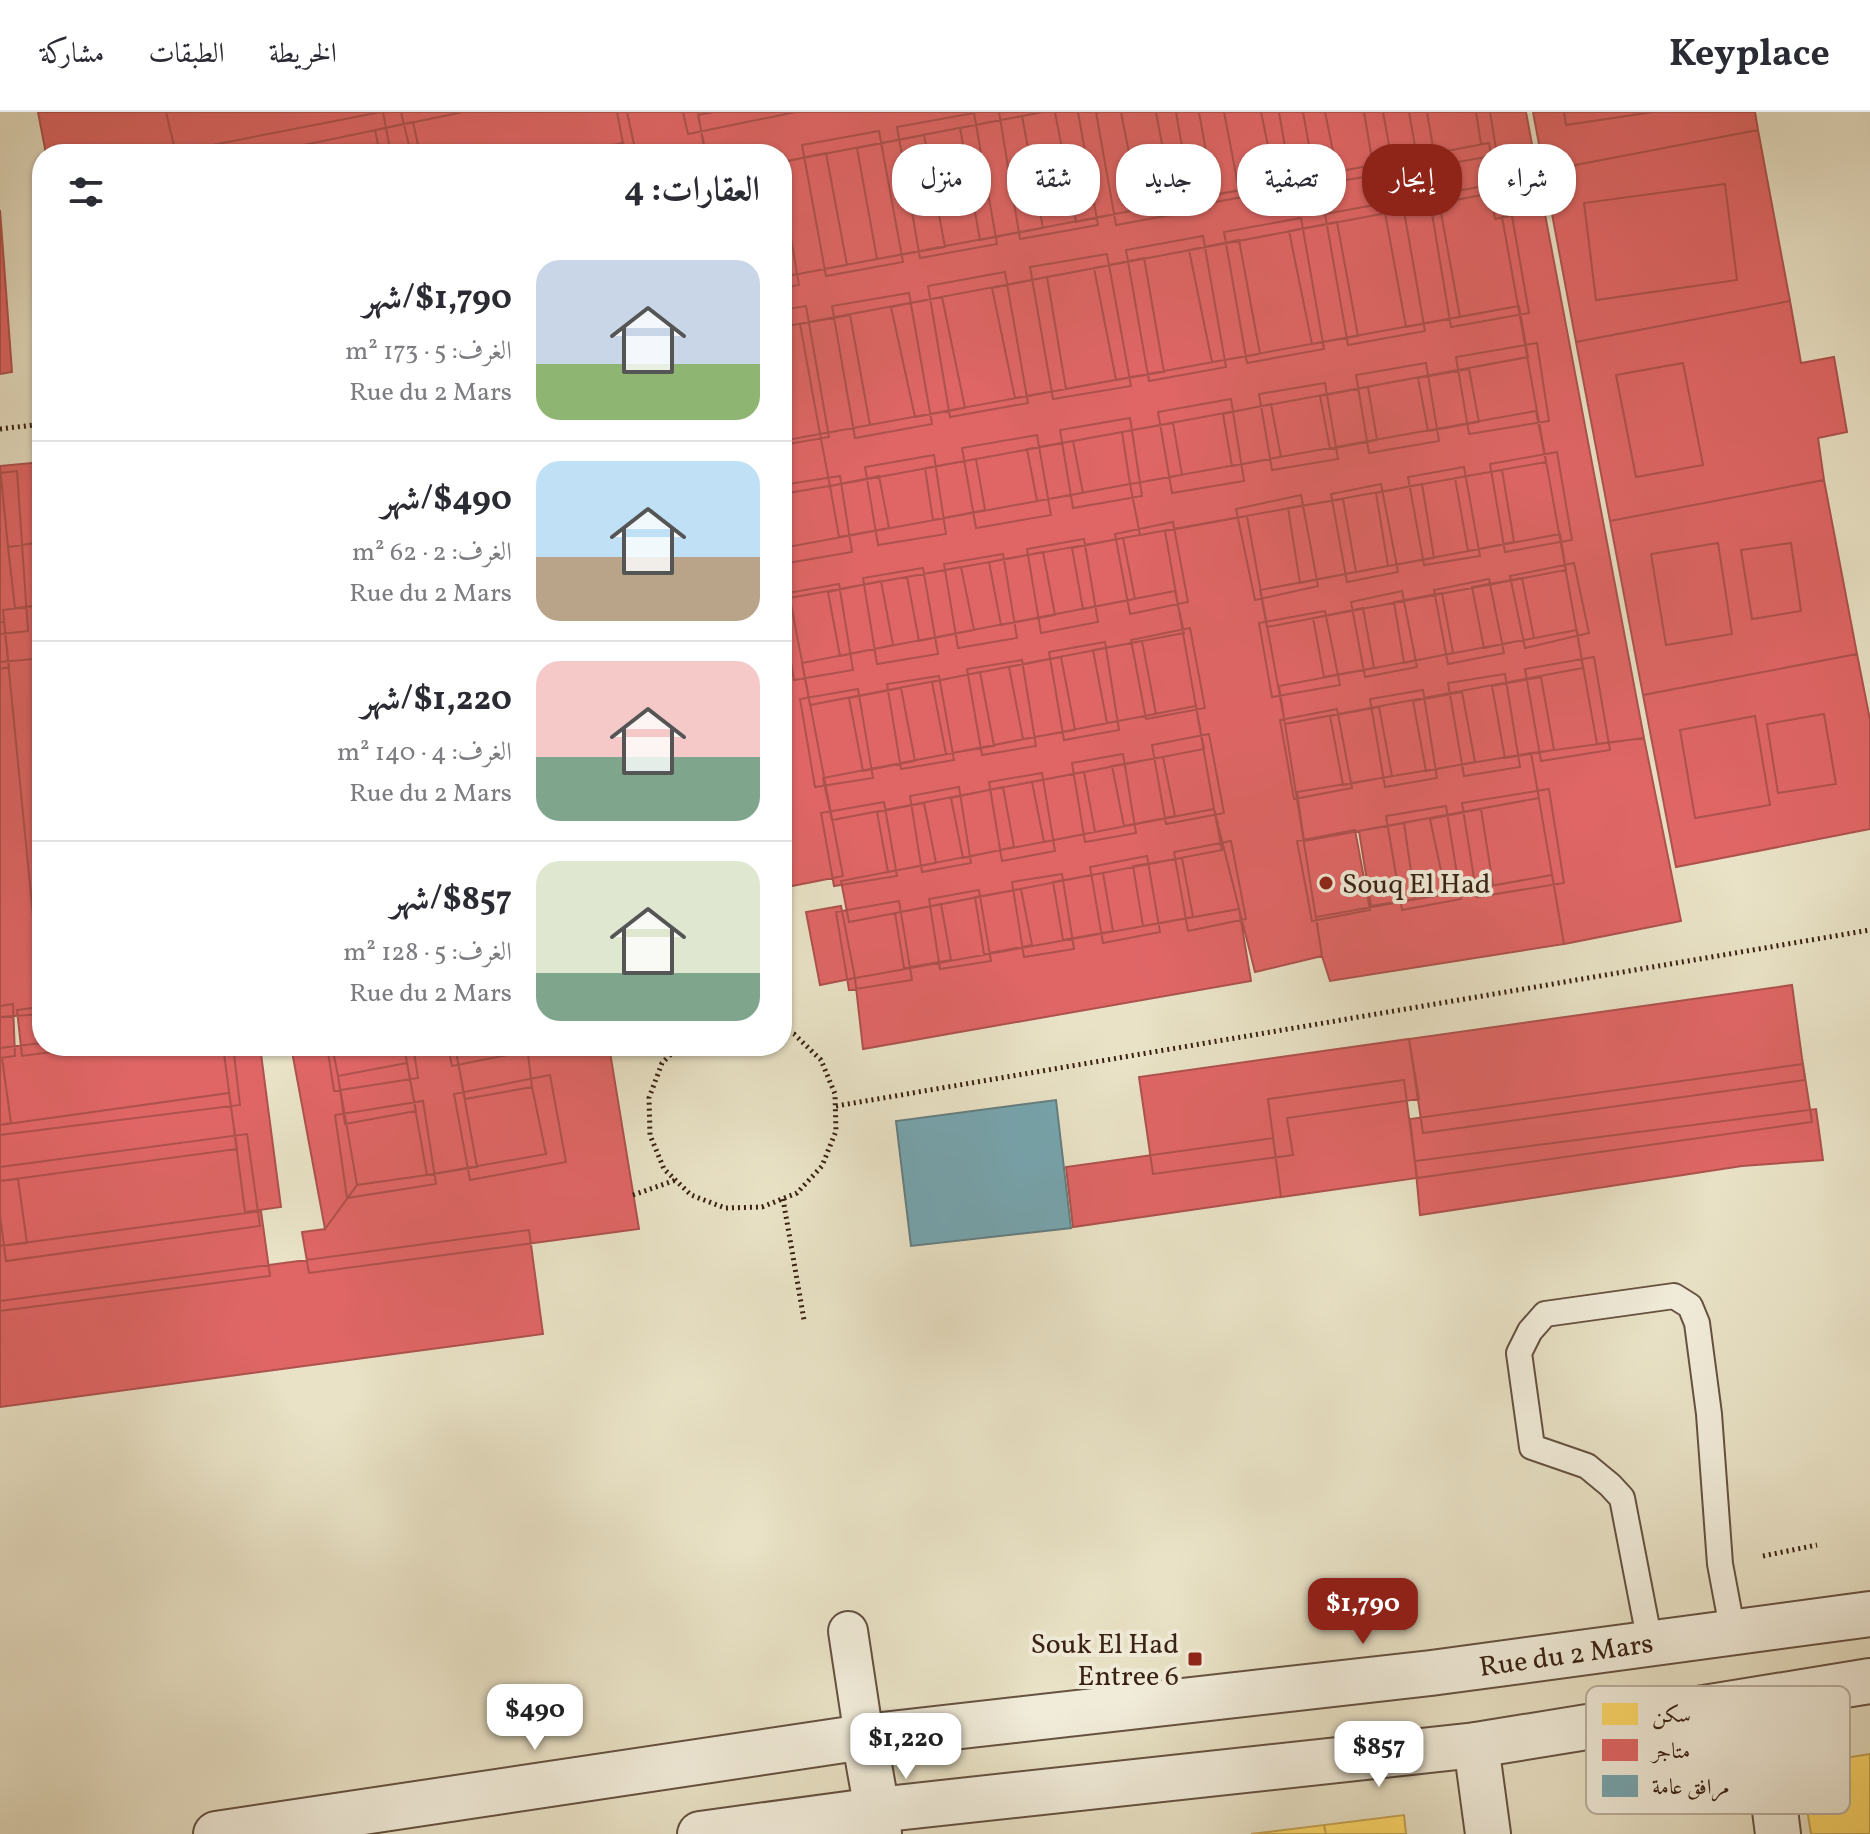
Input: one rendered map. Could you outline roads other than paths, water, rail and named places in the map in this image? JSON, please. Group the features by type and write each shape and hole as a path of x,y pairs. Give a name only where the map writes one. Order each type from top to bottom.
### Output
{"street":[{"name":"Rue du 2 Mars","path":"216,1834 864,1737 1431,1673 1870,1614"},
{"path":"848,1631 878,1822"},
{"path":"1836,1686 1870,1681"},
{"path":"700,1834 878,1822 1476,1745 1586,1728"},
{"path":"1476,1745 1488,1834"},
{"path":"1775,1814 1778,1834"}],"lane":[{"path":"1650,1643 1622,1498 1587,1466 1532,1447 1519,1353 1530,1331 1545,1314 1674,1296 1690,1306 1697,1323 1709,1414 1720,1564 1733,1633"}],"place":[{"name":"Souq El Had","path":"1326,883"},
{"name":"Souk El Had Entree 6","path":"1195,1659"}]}
